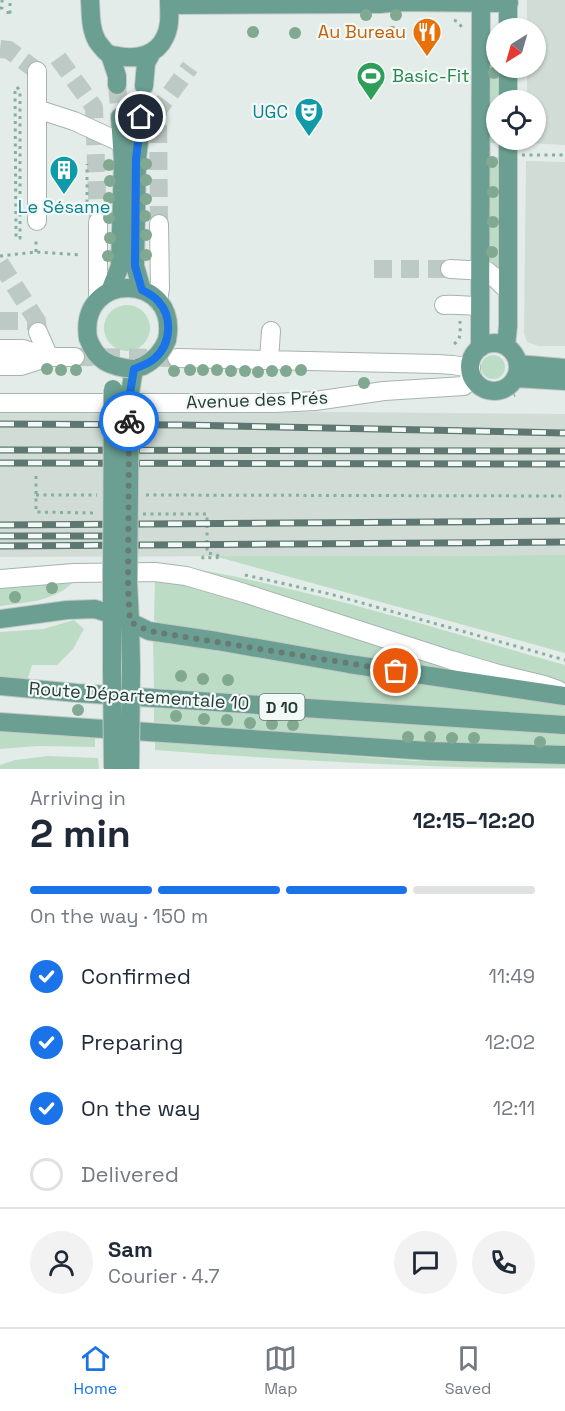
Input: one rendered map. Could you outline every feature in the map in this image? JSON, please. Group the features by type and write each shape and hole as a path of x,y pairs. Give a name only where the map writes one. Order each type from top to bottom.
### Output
{"main road":[{"path":"90,0 91,26 102,48 110,55 117,76 117,85"},
{"path":"480,348 481,2"},
{"path":"144,86 146,63 152,52 165,38 168,29 169,3 509,2 508,18"},
{"path":"110,55 136,57 152,52"},
{"path":"104,295 120,288 131,287 151,294 158,301 167,316 169,328 164,346 155,358 134,369 112,366 97,355 91,347 87,332 88,318 92,308 104,295 120,266 123,161 120,117"},
{"path":"141,117 136,159 135,266 142,290"},
{"path":"506,346 508,150"},
{"path":"472,372 473,357 480,348 493,343 506,346 516,357 517,371 565,368"},
{"path":"112,366 120,582 130,622 121,668 119,769"},
{"path":"121,668 112,614 120,582 130,393 134,369"},
{"name":"Avenue des Prés","path":"472,372 476,382 482,387 497,391 510,384 517,371 565,381"},
{"path":"0,619 95,609 149,631 565,695"},
{"name":"Route Départementale 10","path":"0,686 565,725"},
{"name":"D 10","path":"0,722 428,751 565,755"}],"street":[{"path":"37,221 38,72"},
{"path":"37,109 74,121 122,143"},
{"path":"92,220 104,295"},
{"path":"158,301 160,288 159,224"},
{"path":"450,269 487,272 508,291"},
{"path":"452,305 480,306"},
{"path":"269,360 271,331"},
{"path":"38,332 49,357"},
{"path":"0,349 23,349 49,357 75,357"},
{"path":"0,366 21,366 49,357"},
{"name":"Avenue des Prés","path":"0,402 275,403 384,391 464,386 472,372 453,365 437,364 177,358"},
{"path":"0,579 74,573 155,572 186,576 244,592 495,673 544,685 565,695"}],"path":[{"path":"0,8 2,8 2,0"},
{"path":"8,11 10,15 10,0"},
{"path":"449,16 458,22 464,31 464,39"},
{"path":"20,92 18,87 15,91 18,188 16,238 20,238 21,231"},
{"path":"15,140 20,140"},
{"path":"529,155 565,155"},
{"path":"87,164 92,220"},
{"path":"0,256 36,252 79,255"},
{"path":"452,305 460,337 454,344"},
{"path":"36,495 106,495"},
{"path":"142,495 565,496"},
{"path":"245,575 330,594 565,660"}],"shaded area":[{"path":"527,0 565,0 565,145 546,144 546,90 527,90 527,78 546,78 546,18 527,18"},
{"path":"526,161 565,162 565,346 539,346 527,342 524,333"},
{"path":"0,409 565,414 565,555 0,557"}],"green space":[{"path":"486,78 500,78 500,90 486,90"},
{"path":"486,157 500,157 500,272 485,256"},
{"path":"127,305 143,312 150,328 143,344 127,351 111,344 104,328 111,312"},
{"path":"493,355 498,356 504,362 504,372 498,378 493,379 488,378 482,372 481,367 482,362 488,356"},
{"path":"565,555 565,653 214,556"},
{"path":"180,566 326,598 565,665 565,685 204,576"},
{"path":"77,578 60,592 42,600 0,606 0,584"},
{"path":"155,578 173,578 483,677 163,625 154,620"},
{"path":"74,620 84,629 73,649 57,665 32,665 27,681 0,680 0,632 43,629"},
{"path":"153,642 180,643 565,702 565,717 154,688"},
{"path":"154,708 565,734 565,747 351,738 154,722"},
{"path":"0,730 95,735 95,747 37,746 0,749"},
{"path":"155,741 416,761 565,764 565,768 411,765 257,757 155,750"},
{"path":"48,756 98,758 99,769 0,769 0,765 15,760"}],"tunnel":[{"path":"0,49 9,50 37,71"},
{"path":"58,58 94,107 98,222"},
{"path":"159,224 158,110 190,67"},
{"path":"117,85 120,117"},
{"path":"142,117 144,86"},
{"path":"0,263 37,321"},
{"path":"374,269 450,269"},
{"path":"0,321 37,321 38,330"},
{"path":"75,357 177,358"}],"railway":[{"path":"0,424 182,425 565,433"},
{"path":"0,450 565,451"},
{"path":"0,463 565,464"},
{"path":"0,525 565,521"},
{"path":"0,536 126,536"},
{"path":"0,546 565,542"}],"way so far":[{"path":"129,421 128,588 130,622 149,631 396,671"}],"place":[{"name":"Au Bureau","path":"427,58"},
{"name":"Basic-Fit","path":"371,102"},
{"name":"UGC","path":"309,138"},
{"name":"Le Sésame","path":"64,196"}],"route":[{"path":"129,421 131,378 134,369 150,363 155,358 167,340 169,328 167,316 161,305 151,294 142,290 135,266 136,159 141,117"}]}
